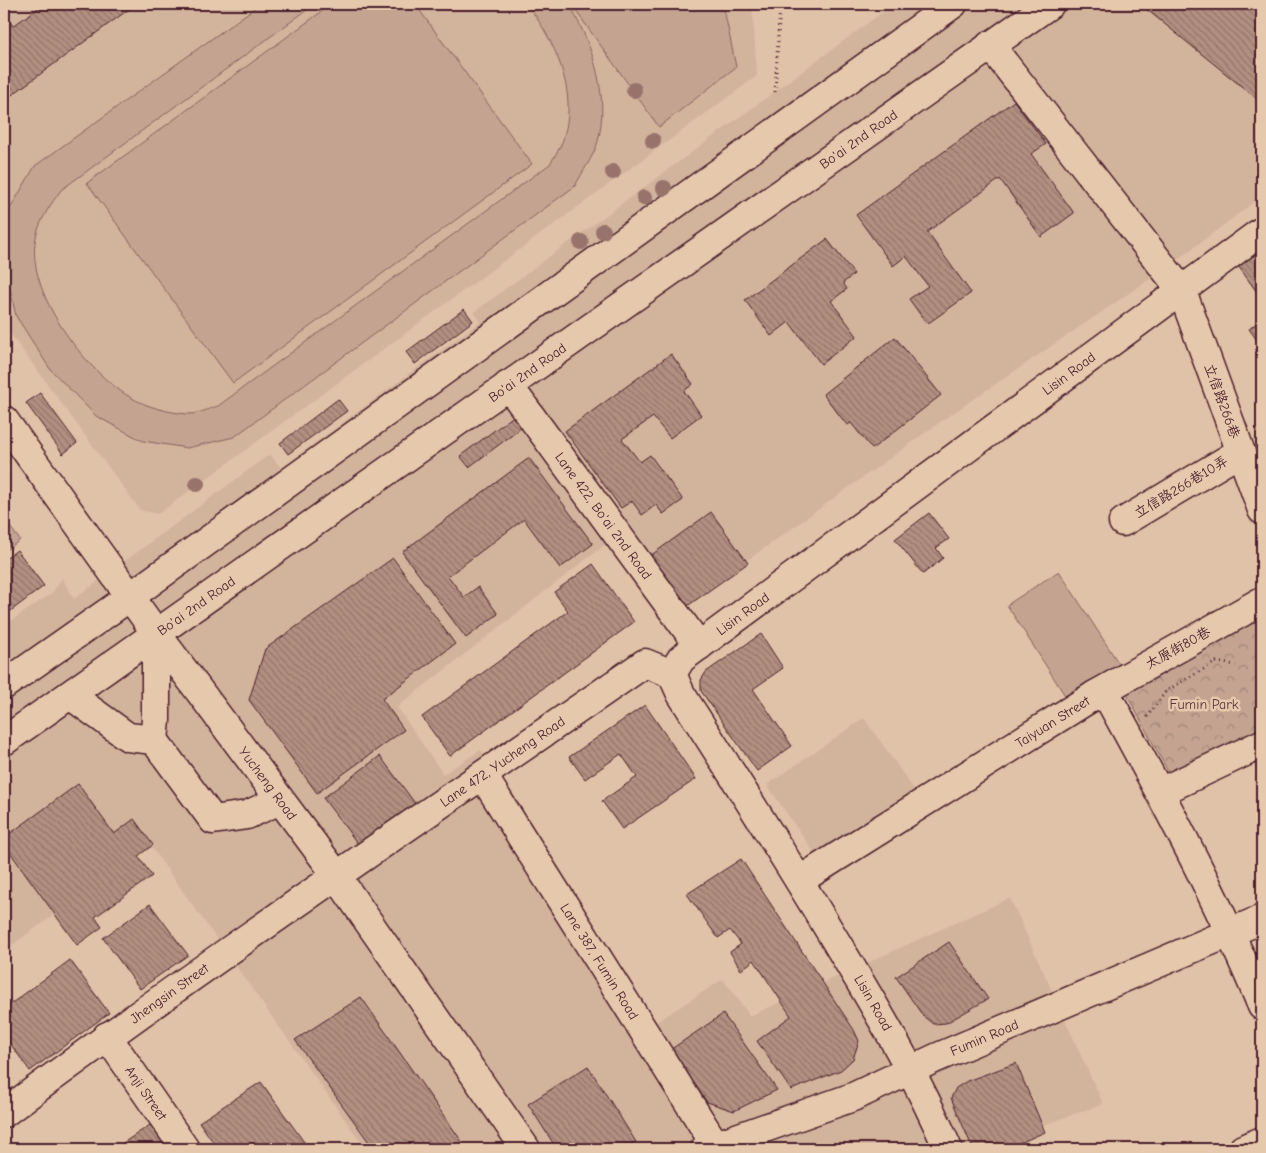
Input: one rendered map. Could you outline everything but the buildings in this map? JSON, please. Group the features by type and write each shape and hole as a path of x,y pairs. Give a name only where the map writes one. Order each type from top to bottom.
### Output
{"street":[{"path":"4,685 132,596 953,4"},
{"name":"Bo'ai 2nd Road","path":"4,741 156,632 1050,4"},
{"name":"立信路266巷","path":"990,45 1182,291 1262,510"},
{"name":"Lisin Road","path":"948,1149 931,1108 886,1024 800,880 681,694 672,674 681,659 1262,231"},
{"name":"Lane 422, Bo'ai 2nd Road","path":"508,385 699,646"},
{"name":"Yucheng Road","path":"4,420 156,632 336,876 526,1149"},
{"name":"立信路266巷10弄","path":"1123,522 1240,452"},
{"name":"太原街80巷","path":"1095,695 1262,601"},
{"path":"156,632 156,720 154,740 212,820 247,815 280,800"},
{"name":"Lane 472, Yucheng Road","path":"336,876 644,663 672,674"},
{"path":"70,695 128,737 154,740"},
{"name":"Taiyuan Street","path":"800,880 1095,695 1109,699 1160,792 1231,932 1262,1006"},
{"path":"1160,792 1262,744"},
{"name":"Lane 387, Fumin Road","path":"483,776 713,1148"},
{"name":"Jhengsin Street","path":"4,1113 107,1036 336,876"},
{"name":"Fumin Road","path":"713,1148 853,1097 910,1070 1262,919"},
{"name":"Anji Street","path":"107,1036 185,1149"},
{"path":"1242,1149 1262,1141"}],"path":[{"path":"775,92 780,4"},
{"path":"1151,725 1147,717 1166,691 1216,662 1236,665"}],"shaded area":[{"path":"4,4 752,4 757,76 158,514 140,510 4,325"},
{"path":"894,4 1262,4 1262,196 1169,266 950,415 661,622 606,544 397,707 443,774 481,750 655,1023 723,979 750,1016 1010,898 1103,1104 974,1149 366,1149 150,845 4,951 4,626 52,593 62,578 74,599 270,454 281,468 480,322 474,312"},
{"path":"864,718 915,791 818,858 767,785"}],"green space":[{"path":"260,4 315,4 61,190 46,212 36,237 35,258 39,281 49,305 62,328 95,369 113,385 130,397 151,407 189,414 218,406 550,164 562,143 568,119 566,84 554,49 527,4 569,4 585,36 597,70 602,106 598,141 591,158 575,186 234,437 187,448 143,441 96,416 50,369 16,316 5,267 4,219 35,166"},
{"path":"332,4 415,4 532,164 233,383 87,183"},
{"path":"571,4 723,4 736,67 659,127"},
{"path":"4,519 20,540 4,552"},
{"path":"1059,571 1119,664 1066,697 1007,605"},
{"name":"Fumin Park","path":"1262,609 1262,735 1172,779 1123,687"}]}
